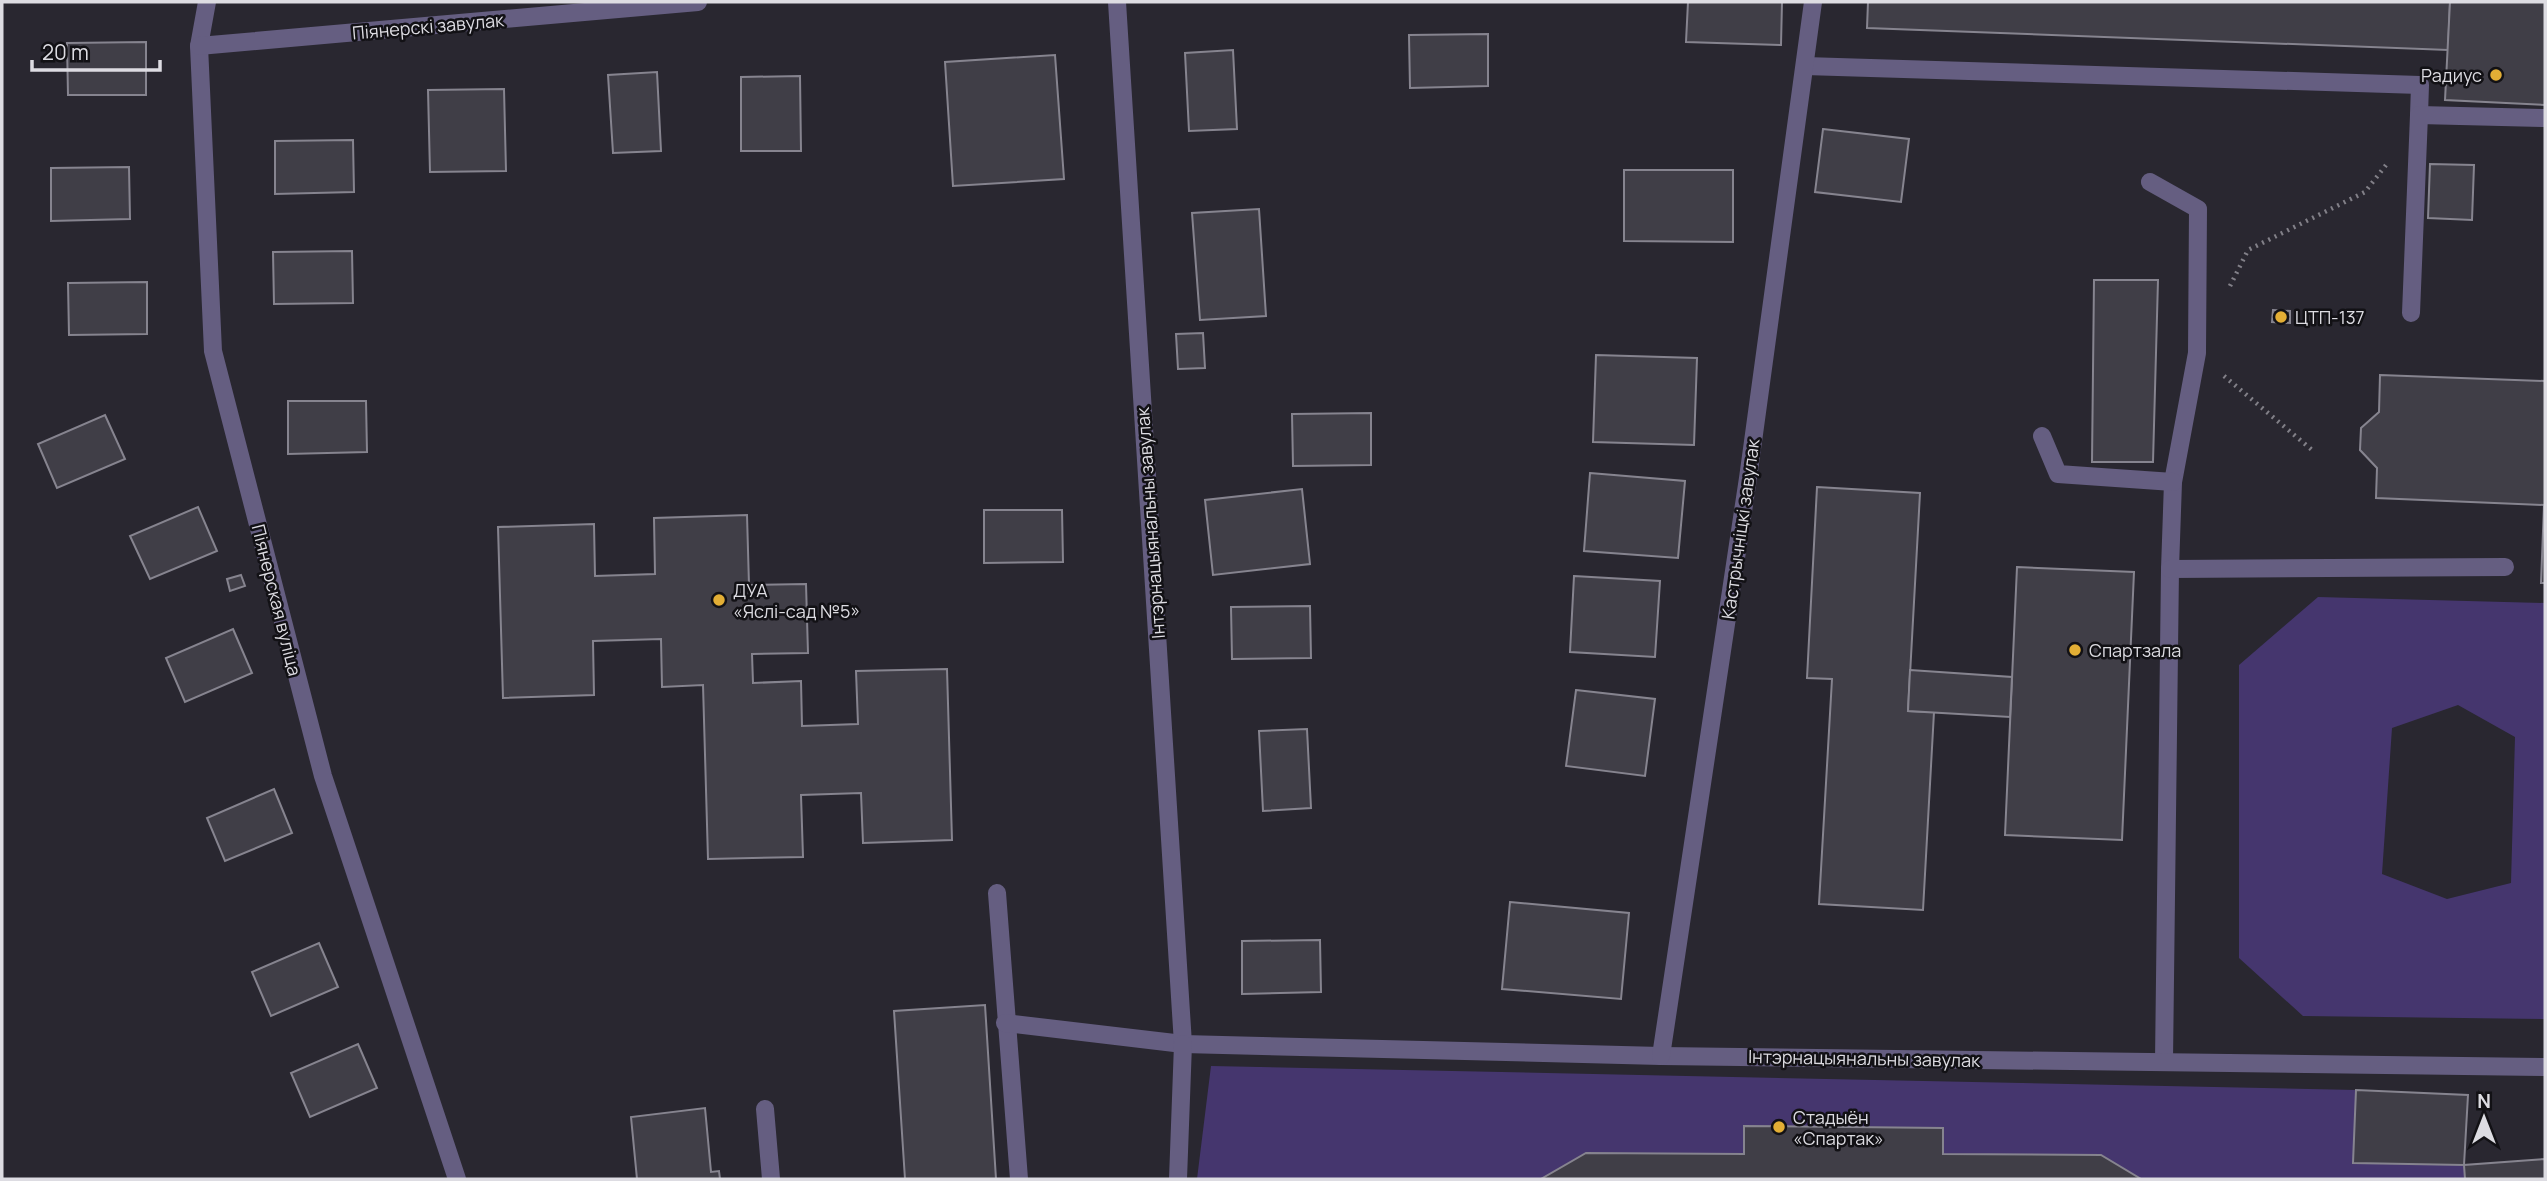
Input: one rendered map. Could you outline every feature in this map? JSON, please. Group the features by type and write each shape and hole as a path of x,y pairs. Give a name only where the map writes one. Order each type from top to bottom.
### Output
{"street":[{"name":"Піянерская вуліца","path":"206,2 199,46 213,351 323,776 457,1179"},
{"name":"Піянерскі завулак","path":"199,46 698,2"},
{"name":"Інтэрнацыянальны завулак","path":"1117,2 1183,1044 1178,1179"},
{"name":"Кастрычніцкі завулак","path":"1661,1056 1748,478 1812,2"},
{"path":"1805,66 2420,85 2411,313"},
{"path":"2419,119 2545,118"},
{"path":"2150,182 2198,208 2197,353 2174,482 2170,569 2164,1061"},
{"path":"2042,436 2058,474 2174,482"},
{"path":"2170,569 2505,568"},
{"path":"997,893 1019,1179"},
{"path":"1005,1023 1183,1044"},
{"name":"Інтэрнацыянальны завулак","path":"1183,1044 1661,1056 2545,1067"},
{"path":"765,1110 771,1179"}],"path":[{"path":"2225,296 2248,250 2365,192 2419,119"},
{"path":"2197,353 2312,450"}],"shaded area":[{"path":"2318,597 2545,603 2545,1019 2303,1016 2239,958 2239,665","holes":["2458,705 2515,737 2511,883 2447,899 2382,874 2392,728"]},
{"name":"Стадыён «Спартак»","path":"1211,1066 2356,1090 2353,1163 2464,1165 2465,1179 1197,1179"}],"building":[{"path":"1688,2 1782,2 1781,45 1686,42"},
{"path":"1868,2 2450,2 2448,50 1867,28"},
{"name":"Радиус","path":"2450,2 2545,2 2545,105 2445,100"},
{"path":"1488,34 1488,86 1410,88 1409,35"},
{"path":"146,42 146,95 68,95 67,43"},
{"path":"1233,50 1237,129 1189,131 1185,53"},
{"path":"1055,55 1064,179 953,186 945,62"},
{"path":"657,72 661,151 613,153 608,75"},
{"path":"800,76 801,151 741,151 741,77"},
{"path":"504,89 506,171 430,172 428,90"},
{"path":"1823,129 1909,139 1901,202 1815,192"},
{"path":"353,140 354,192 275,194 275,141"},
{"path":"2430,164 2474,165 2472,220 2428,218"},
{"path":"129,167 130,219 51,221 51,168"},
{"path":"1624,170 1733,170 1733,242 1624,241"},
{"path":"1259,209 1266,316 1200,320 1192,213"},
{"path":"352,251 353,303 274,304 273,252"},
{"path":"2094,280 2158,280 2153,462 2092,462"},
{"path":"147,282 147,334 69,335 68,283"},
{"name":"ЦТП-137","path":"2273,310 2290,311 2290,323 2272,322"},
{"path":"1203,333 1205,368 1178,369 1176,334"},
{"path":"1596,355 1697,358 1694,445 1593,442"},
{"path":"2380,375 2545,381 2545,583 2541,583 2544,505 2376,498 2377,468 2360,450 2361,428 2379,412"},
{"path":"288,401 366,401 367,452 288,454"},
{"path":"1371,413 1371,465 1293,466 1292,414"},
{"path":"105,415 125,459 57,488 38,444"},
{"path":"1590,473 1685,481 1678,558 1584,551"},
{"path":"1817,487 1920,493 1908,711 1934,712 1923,910 1819,904 1832,679 1807,678"},
{"path":"1302,489 1310,564 1213,575 1205,500"},
{"path":"198,507 217,551 150,579 130,536"},
{"path":"984,510 1062,510 1063,562 984,563"},
{"path":"747,515 749,585 806,584 808,653 752,654 753,683 801,681 802,726 858,724 856,671 947,669 952,840 863,843 861,793 801,795 803,857 708,859 703,685 662,687 661,639 593,641 594,695 503,698 498,527 594,524 595,576 655,574 654,518"},
{"path":"2017,567 2134,572 2122,840 2005,835"},
{"path":"241,575 245,586 230,591 227,579"},
{"path":"1574,576 1660,581 1655,657 1570,652"},
{"path":"1310,606 1311,658 1232,659 1231,607"},
{"path":"233,629 252,673 185,702 166,658"},
{"path":"1910,670 2012,677 2010,717 1908,711"},
{"path":"1576,690 1655,699 1645,776 1566,766"},
{"path":"1307,729 1311,808 1263,811 1259,731"},
{"path":"274,789 292,833 225,861 207,818"},
{"path":"1510,902 1629,913 1621,999 1502,989"},
{"path":"1320,940 1321,992 1242,994 1242,941"},
{"path":"319,943 338,987 271,1016 252,972"},
{"path":"985,1005 996,1179 905,1179 894,1011"},
{"path":"358,1044 377,1088 310,1117 291,1073"},
{"path":"2356,1090 2468,1095 2464,1165 2353,1163"},
{"path":"705,1108 711,1172 719,1171 720,1179 637,1179 631,1117"},
{"path":"1744,1126 1943,1128 1943,1154 2101,1155 2141,1179 1541,1179 1586,1153 1744,1154"},
{"path":"2545,1159 2545,1179 2465,1179 2464,1165"}],"place":[{"name":"Радиус","path":"2496,75"},
{"name":"ЦТП-137","path":"2281,317"},
{"name":"ДУА «Яслі-сад №5»","path":"719,600"},
{"name":"Спартзала","path":"2075,650"},
{"name":"Стадыён «Спартак»","path":"1779,1127"}]}
